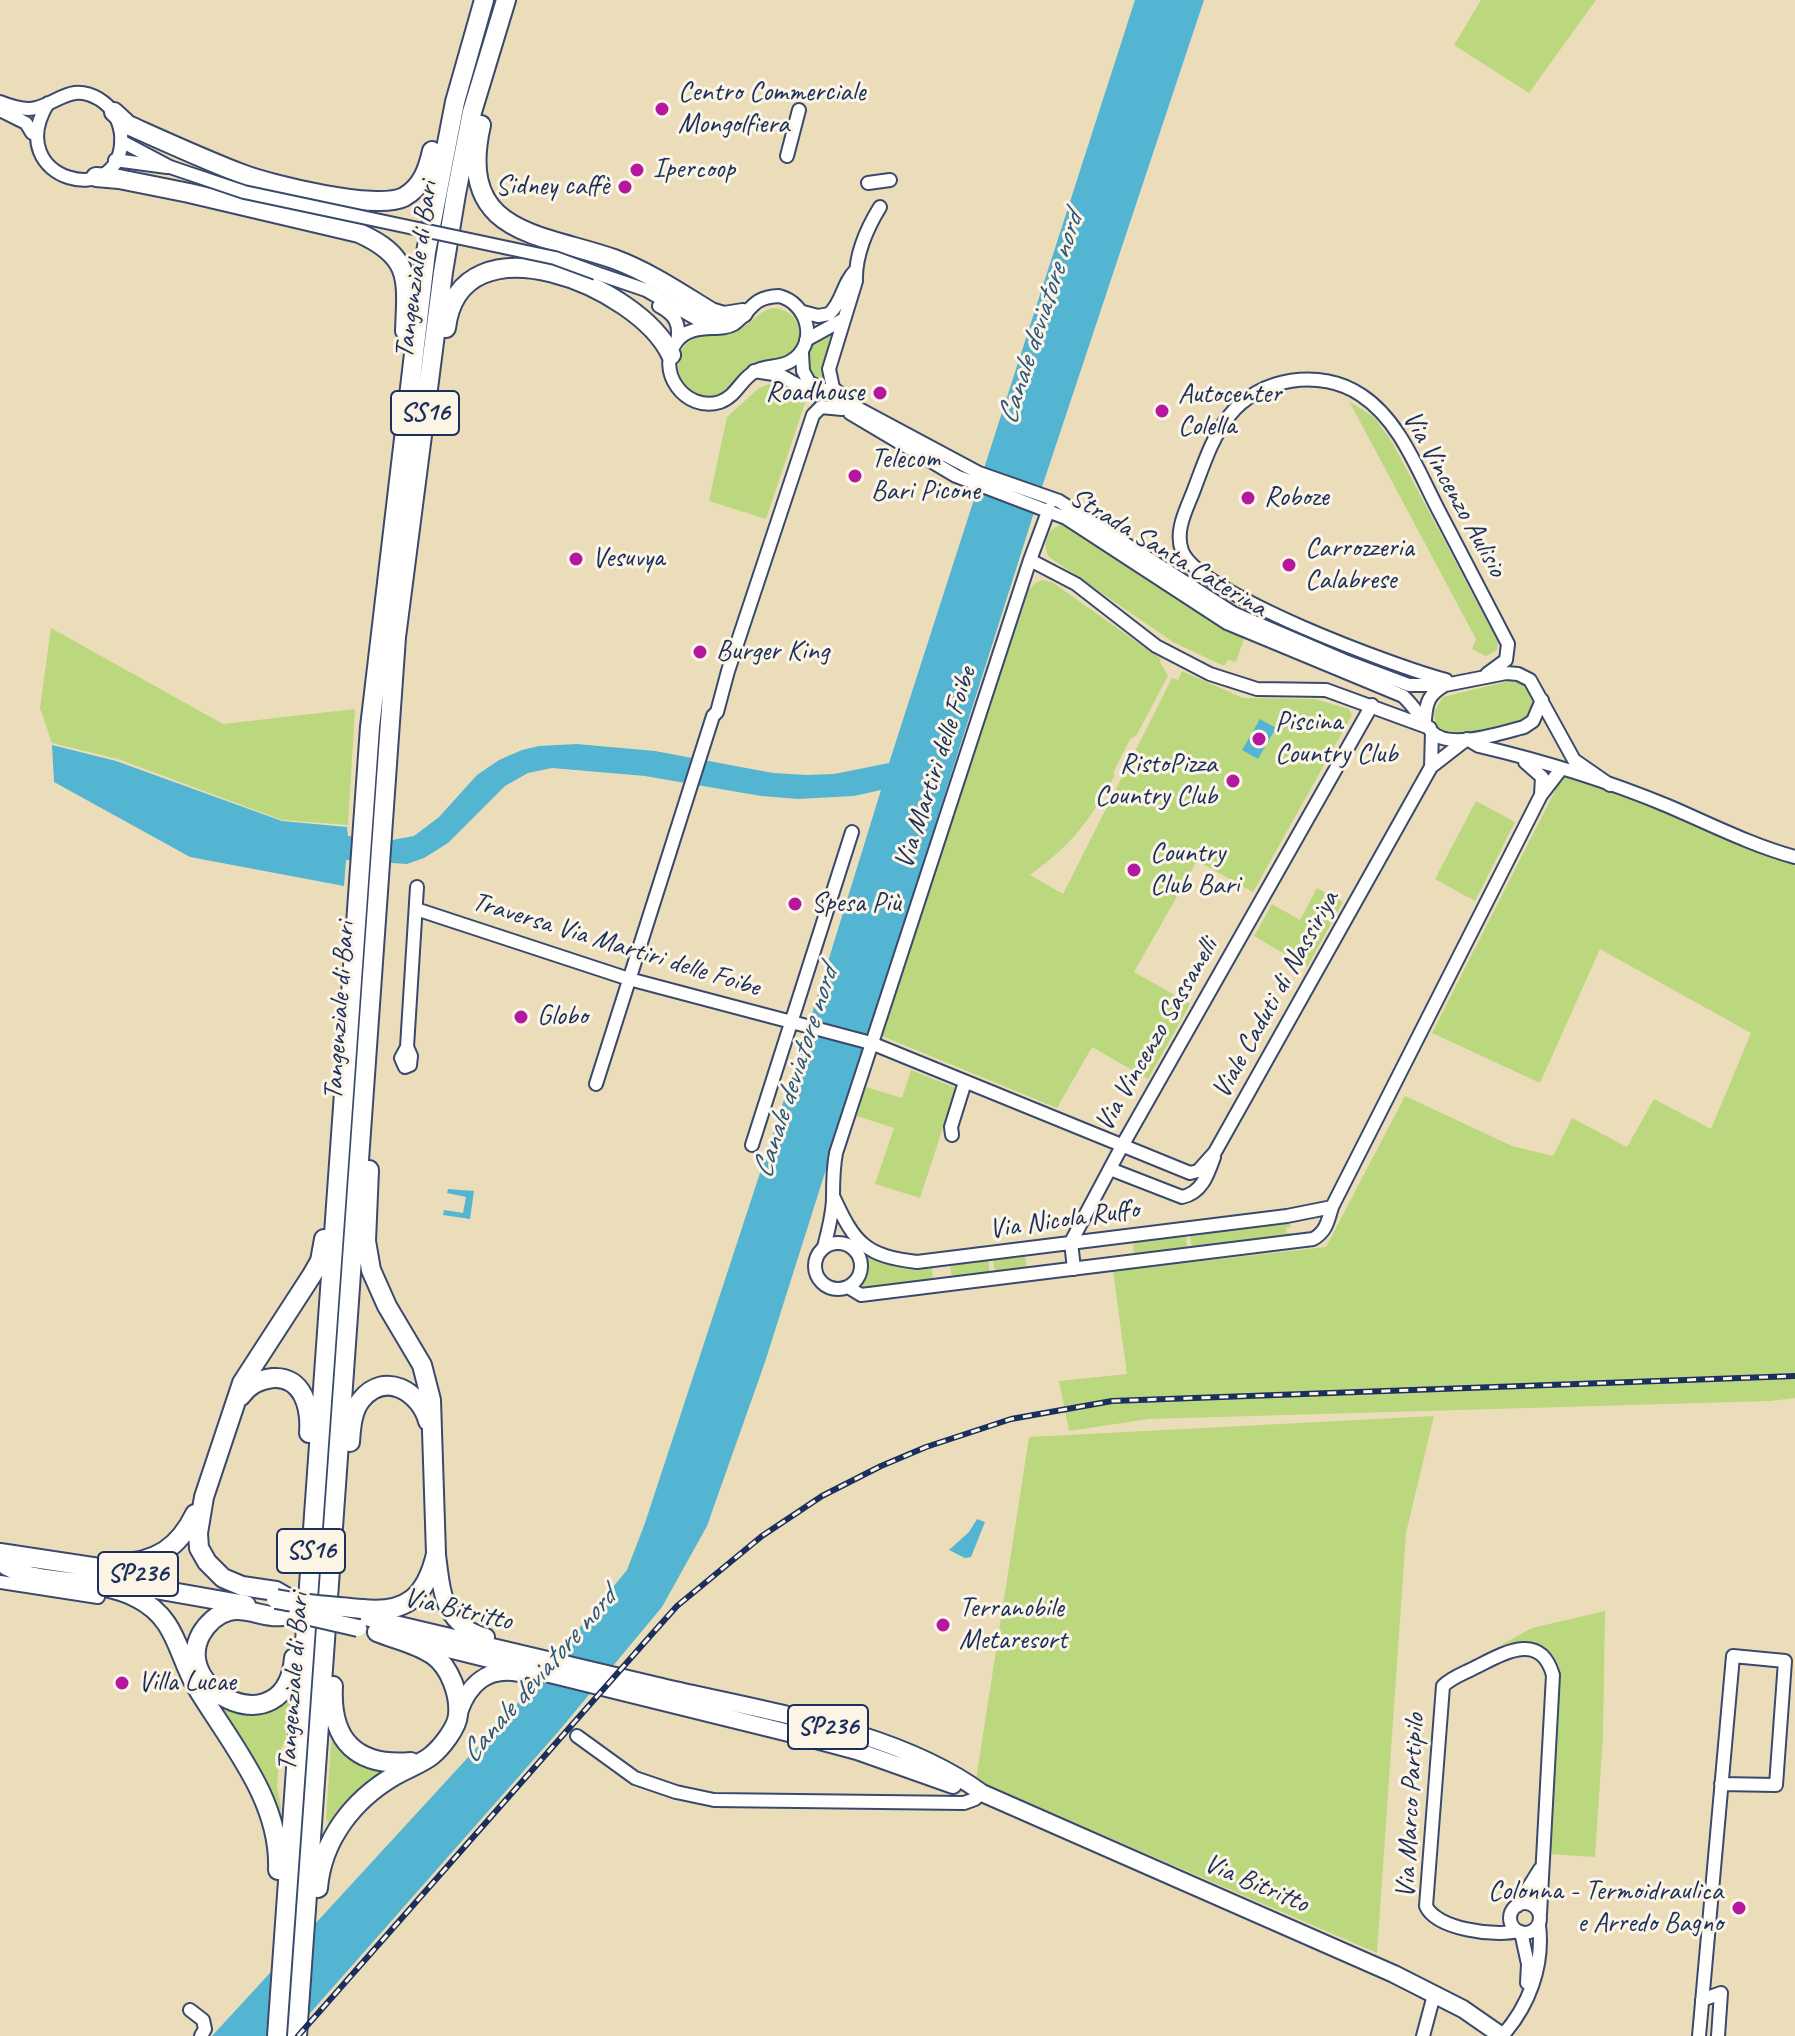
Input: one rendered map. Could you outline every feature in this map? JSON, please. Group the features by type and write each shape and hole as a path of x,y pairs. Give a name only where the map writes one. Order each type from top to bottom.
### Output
{"highway":[{"path":"469,49 467,19 472,0"},
{"name":"Tangenziale di Bari","path":"277,2036 303,1611 312,1541 370,727 426,252 455,102 484,0"},
{"name":"Tangenziale di Bari","path":"310,1918 325,1640 396,637 456,194 472,112 506,0"},
{"path":"513,0 478,140 477,167 482,190 492,208 508,224 527,234 633,267 711,312 724,316 743,313"},
{"path":"114,112 128,125 245,175 345,198 388,201 404,197 423,178 438,125 455,102"},
{"path":"96,177 189,193 359,233 380,243 397,257 404,273 409,385"},
{"path":"429,379 443,351 447,313 454,298 479,275 510,267 558,275 624,303 674,348"},
{"path":"303,1611 292,1676 276,1698 266,1703 237,1704 225,1699 206,1682 195,1652 199,1637 217,1616 240,1610 273,1616 303,1611 324,1603 360,1618 396,1609 413,1600 424,1588 432,1573 436,1554 432,1410 422,1365 379,1290 371,1270 366,1241 373,1098 366,1049"},
{"path":"1,1563 38,1550 116,1563 149,1560 165,1553 186,1534 204,1497 242,1383 320,1261 326,1208 338,1170"},
{"path":"235,1405 248,1387 268,1379 289,1380 302,1393 310,1421 304,1509 312,1541"},
{"path":"329,1590 341,1564 351,1428 361,1400 372,1390 384,1386 397,1386 409,1391 420,1401 431,1432"},
{"path":"204,1497 198,1533 199,1548 207,1562 223,1578 242,1586 276,1591 303,1611"},
{"path":"1,1563 31,1577 122,1591 139,1598 165,1620 178,1641 196,1686 240,1756 266,1805 279,1850 277,1896 284,1933"},
{"name":"SP236","path":"1,1563 179,1581 303,1611"},
{"path":"297,2036 299,2008 312,1970 310,1918 325,1853 341,1824 378,1786 430,1757 445,1740 458,1714 446,1666 431,1653 377,1632"},
{"path":"325,1640 334,1667 332,1705 335,1722 349,1745 372,1760 386,1764 418,1762"}],"main road":[{"path":"436,1554 445,1604 457,1622 469,1631 643,1676 662,1694"},
{"name":"Via Bitritto","path":"360,1618 377,1632 459,1645"},
{"name":"Via Bitritto","path":"360,1618 662,1694 869,1739 924,1760 982,1793 1394,1974 1463,2009 1502,2036"},
{"path":"458,1714 473,1684 494,1672 507,1671 636,1701 662,1694"},
{"name":"Via Bitritto","path":"662,1694 857,1751 968,1791 982,1793"}],"street":[{"path":"0,102 33,109 65,94 86,93 106,103 120,126 121,141 115,160 96,177 76,182 54,175 38,159 32,133 26,123 0,110"},
{"path":"32,133 37,117 48,103"},
{"path":"787,156 799,110"},
{"path":"121,141 170,167 244,192 555,258 646,290 711,327"},
{"path":"115,160 170,167"},
{"path":"868,183 890,180"},
{"path":"872,414 833,388 829,369 870,224 880,207"},
{"path":"674,348 696,330 732,325 754,302 772,296 791,300 803,312 818,316 829,314 839,303 846,279 856,270"},
{"path":"596,273 674,315 679,332 671,376 682,395 699,403 710,405 734,395 754,371 786,364 804,346 844,319"},
{"name":"Strada Santa Caterina","path":"803,312 807,332 803,371 809,382 858,410 872,414 948,458 977,479"},
{"name":"Strada Santa Caterina","path":"754,371 780,375 956,476 977,479 1045,503 1072,509 1233,613 1389,678 1409,685 1450,684 1506,673 1518,674 1530,680 1574,760 1610,785"},
{"name":"Via Vincenzo Aulisio","path":"1450,684 1262,610 1200,572 1183,552 1179,530 1208,453 1230,414 1257,392 1290,380 1322,379 1361,394 1393,425 1508,644 1506,660 1481,678"},
{"path":"596,1084 813,415 821,407 842,409"},
{"name":"Strada Santa Caterina","path":"1045,503 1227,623 1403,696 1442,740 1467,739 1524,727 1533,721 1542,700"},
{"name":"Via Martiri delle Foibe","path":"824,1247 833,1197 832,1171 836,1153 1030,560 1045,503"},
{"name":"Strada Santa Caterina","path":"1030,560 1076,584 1156,646 1210,674 1257,689 1326,690 1429,727"},
{"path":"1431,767 1426,704 1432,692 1450,684"},
{"name":"Via Vincenzo Sassanelli","path":"1071,1242 1122,1146 1372,705"},
{"path":"1431,767 1467,739"},
{"name":"Strada Santa Caterina","path":"1467,739 1479,746 1610,785 1769,850 1795,857"},
{"path":"1514,754 1539,772 1543,783 1541,795"},
{"name":"Viale Caduti di Nassiriya","path":"1122,1146 1190,1173 1198,1171 1215,1152 1431,767"},
{"name":"Via Nicola Ruffo","path":"848,1287 861,1295 1313,1239 1321,1235 1332,1207 1541,795 1561,769"},
{"path":"752,1145 797,1023 852,832"},
{"path":"407,1047 417,887"},
{"name":"Traversa Via Martiri delle Foibe","path":"416,909 629,979 797,1023"},
{"path":"797,1023 871,1043 1122,1146"},
{"path":"952,1135 951,1127 965,1082"},
{"path":"1110,1169 1182,1197 1196,1191 1207,1178 1215,1152"},
{"path":"833,1197 853,1243 858,1255 861,1270 848,1287 833,1289 820,1281 814,1267 815,1259 824,1247 853,1243"},
{"name":"Via Nicola Ruffo","path":"853,1243 887,1258 939,1261 1287,1216 1332,1207"},
{"path":"1071,1242 1074,1269"},
{"path":"939,1261 942,1285"},
{"path":"1,1563 98,1597"},
{"name":"Via Marco Partipilo","path":"1520,1932 1467,1931 1432,1914 1426,1906 1443,1686 1510,1650 1524,1648 1543,1655 1553,1675 1535,1981 1527,1999"},
{"path":"1699,2036 1721,1784 1733,1656 1785,1661 1776,1785 1721,1784"},
{"path":"577,1736 635,1778 702,1797 738,1801 964,1803 982,1793"},
{"path":"916,1802 927,1794 927,1779 921,1773"},
{"name":"Via Marco Partipilo","path":"1481,1933 1514,1910 1540,1869"},
{"path":"1502,2036 1527,1999 1528,1964 1520,1932 1512,1924 1514,1910 1531,1904 1539,1920 1529,1933 1520,1932"},
{"path":"1702,2000 1721,1993 1718,2036"},
{"path":"1423,2036 1434,1995"},
{"path":"190,2010 203,2020 205,2029 201,2036"}],"green space":[{"path":"1481,0 1596,0 1529,93 1454,45"},
{"path":"772,308 788,313 798,324 799,339 791,354 750,366 719,395 702,395 686,385 678,368 678,359 689,342 700,336 736,331"},
{"path":"836,329 827,385 811,373 805,355 812,342"},
{"path":"769,384 805,403 766,519 709,501 727,417 759,388"},
{"path":"1349,401 1374,417 1392,442 1498,642 1497,650 1486,656 1472,649 1476,639"},
{"path":"1061,525 1070,527 1211,621 1244,639 1236,662 1228,660 1224,666 1173,642 1049,557 1047,538 1052,530"},
{"path":"1042,580 1052,582 1161,659 1168,676 1136,736 1130,739 1113,773 1115,775 1088,818 1069,842 1030,875 1063,894 1172,678 1178,680 1182,671 1243,698 1315,699 1349,709 1352,715 1253,892 1197,861 1134,972 1190,1004 1148,1079 1092,1047 1057,1108 882,1036 1001,666 1028,591"},
{"path":"51,628 223,724 355,709 348,825 282,820 118,759 52,743 40,708"},
{"path":"1509,681 1523,685 1531,694 1532,707 1525,720 1461,734 1439,728 1434,711 1443,697"},
{"path":"1563,775 1795,860 1795,1398 1149,1419 1069,1431 1059,1381 1127,1374 1113,1271 1326,1247 1405,1096 1512,1146 1553,1156 1572,1118 1627,1147 1654,1099 1711,1129 1751,1033 1600,949 1540,1083 1432,1033"},
{"path":"1476,801 1515,822 1475,901 1435,879"},
{"path":"1317,888 1343,902 1307,967 1254,936 1272,904 1300,920"},
{"path":"911,1070 956,1088 920,1198 875,1184 894,1128 857,1116 866,1087 902,1098"},
{"path":"1290,1222 1291,1227 1286,1228 1291,1236 1192,1248 1190,1234"},
{"path":"1186,1235 1187,1249 1134,1255 1133,1241"},
{"path":"866,1252 902,1266 932,1266 933,1281 861,1290 858,1286 865,1271"},
{"path":"1025,1255 1027,1269 995,1273 993,1259"},
{"path":"988,1259 990,1273 952,1278 950,1264"},
{"path":"1434,1416 1406,1533 1377,1953 976,1780 1029,1437"},
{"path":"1605,1611 1603,1736 1595,1857 1548,1854 1559,1666 1548,1650 1534,1643 1517,1642 1499,1646 1532,1628"},
{"path":"208,1693 221,1703 290,1695 277,1786 281,1807 280,1828"},
{"path":"332,1730 386,1771 331,1826 326,1819"}],"water":[{"name":"Canale deviatore nord","path":"1135,0 1204,0 1043,484 765,1362 707,1526 662,1607 558,1732 290,2036 212,2036 518,1703 627,1570 805,1036 881,790 854,796 798,799 761,796 645,776 552,768 528,773 505,786 448,843 424,858 407,864 346,860 344,886 190,857 54,782 52,745 116,761 282,821 347,827 348,836 392,840 414,836 439,817 477,775 499,760 539,746 577,744 655,751 773,773 807,775 834,774 889,763"},
{"name":"Piscina Country Club","path":"1260,719 1276,728 1258,759 1242,750"},
{"path":"448,1189 474,1191 470,1219 443,1215 444,1210 463,1213 466,1197 447,1193"},
{"path":"977,1519 985,1522 971,1557 965,1558 949,1550 969,1532"}],"railway":[{"path":"298,2036 677,1606 762,1536 822,1496 881,1466 926,1447 1011,1419 1112,1401 1795,1376"}],"place":[{"name":"Centro Commerciale Mongolfiera","path":"662,109"},
{"name":"Ipercoop","path":"637,170"},
{"name":"Sidney caffè","path":"625,187"},
{"name":"Roadhouse","path":"880,393"},
{"name":"Autocenter Colella","path":"1162,411"},
{"name":"Telecom Bari Picone","path":"855,476"},
{"name":"Roboze","path":"1248,498"},
{"name":"Vesuvya","path":"576,559"},
{"name":"Carrozzeria Calabrese","path":"1289,565"},
{"name":"Burger King","path":"700,652"},
{"name":"Piscina Country Club","path":"1259,739"},
{"name":"RistoPizza Country Club","path":"1233,781"},
{"name":"Country Club Bari","path":"1134,870"},
{"name":"Spesa Più","path":"795,904"},
{"name":"Globo","path":"521,1017"},
{"name":"Terranobile Metaresort","path":"943,1625"},
{"name":"Villa Lucae","path":"122,1683"},
{"name":"Colonna - Termoidraulica e Arredo Bagno","path":"1739,1908"}]}
